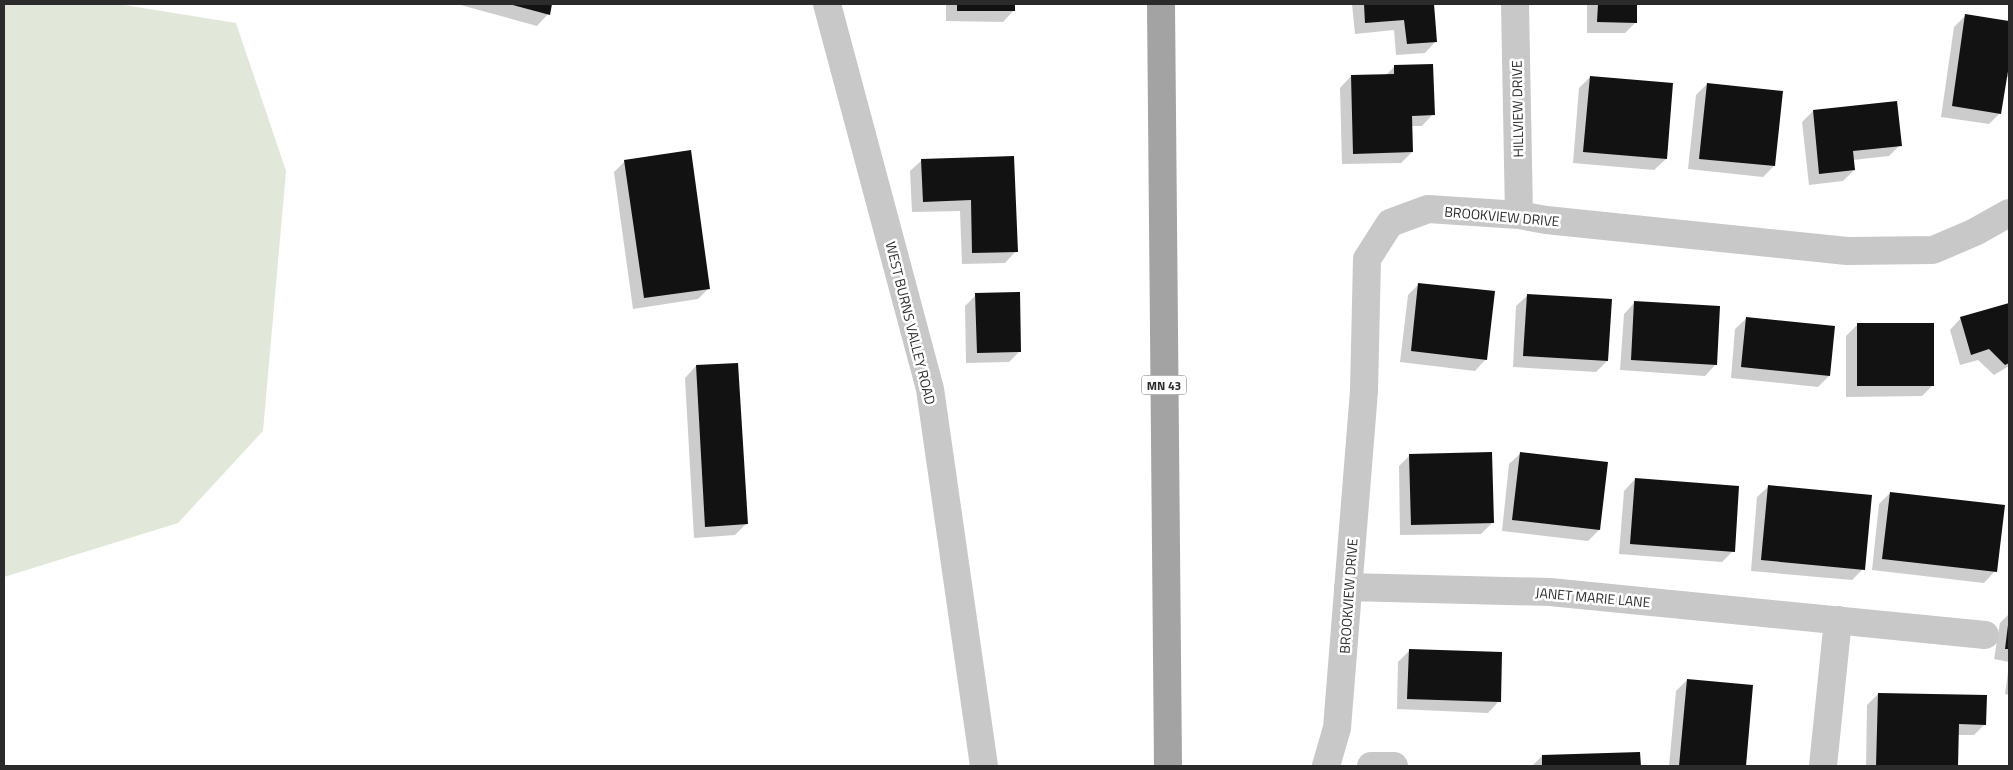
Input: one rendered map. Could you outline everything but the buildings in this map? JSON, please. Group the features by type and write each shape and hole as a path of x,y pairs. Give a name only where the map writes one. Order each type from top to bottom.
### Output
{"main road":[{"name":"MN 43","path":"1161,4 1168,766"}],"street":[{"name":"WEST BURNS VALLEY ROAD","path":"826,4 930,389 984,766"},
{"name":"HILLVIEW DRIVE","path":"1515,4 1518,215"},
{"name":"BROOKVIEW DRIVE","path":"1326,766 1337,728 1364,392 1367,259 1390,223 1428,209 1518,215 1546,220 1847,251 1933,250 1975,232 2009,212"},
{"name":"JANET MARIE LANE","path":"1348,587 1550,592 1985,635"},
{"path":"1823,766 1838,620"},
{"path":"1371,766 1394,766"}],"shaded area":[{"path":"4,4 118,4 236,23 286,171 263,431 178,523 4,577"}]}
